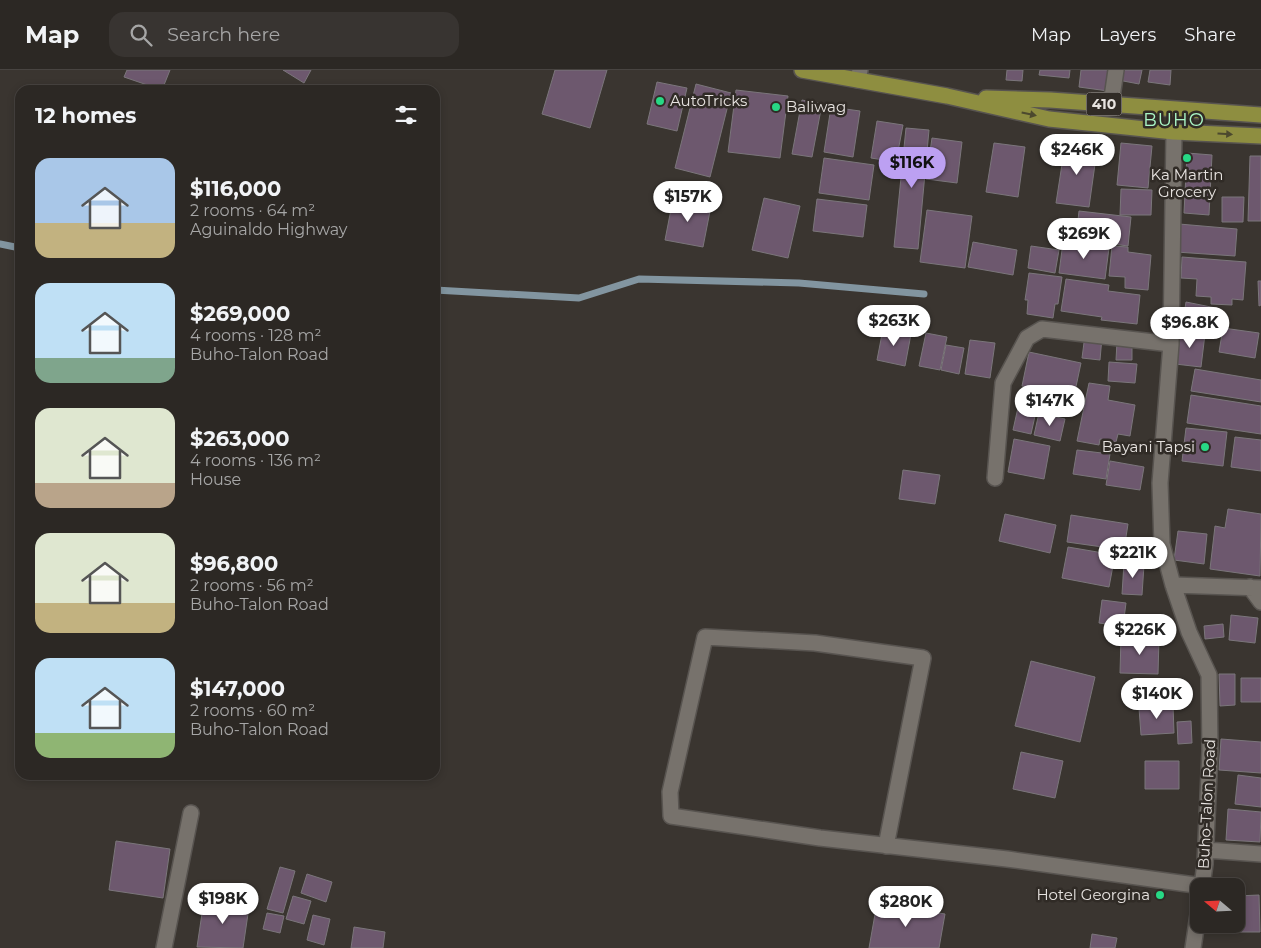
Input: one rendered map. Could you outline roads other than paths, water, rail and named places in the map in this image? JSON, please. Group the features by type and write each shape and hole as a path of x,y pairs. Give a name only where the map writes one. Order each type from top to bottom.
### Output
{"main road":[{"name":"410","path":"808,71 859,75 1049,119 1174,132 1261,136"},
{"name":"410","path":"947,96 1050,100 1261,115"}],"street":[{"path":"1111,104 1116,70"},
{"name":"Buho-Talon Road","path":"1174,132 1172,344 1160,482 1162,544 1173,585 1189,632 1209,675 1210,751 1206,850 1203,878"},
{"path":"995,478 1003,383 1027,338 1042,329 1172,344"},
{"path":"1173,585 1255,588 1261,602"},
{"path":"886,846 923,658 815,643 705,637 670,792 671,816 820,838 1190,884"},
{"path":"164,948 191,813"},
{"path":"1206,850 1261,854"},
{"path":"1193,948 1195,933"}],"waterway":[{"path":"0,244 15,247"},
{"path":"440,290 579,298 639,279 799,283 924,294"}],"place":[{"name":"AutoTricks","path":"660,101"},
{"name":"Baliwag","path":"776,107"},
{"name":"Ka Martin Grocery","path":"1187,158"},
{"name":"Bayani Tapsi","path":"1205,447"},
{"name":"Hotel Georgina","path":"1160,895"}],"district":[{"name":"BUHO","path":"1174,120"}]}
